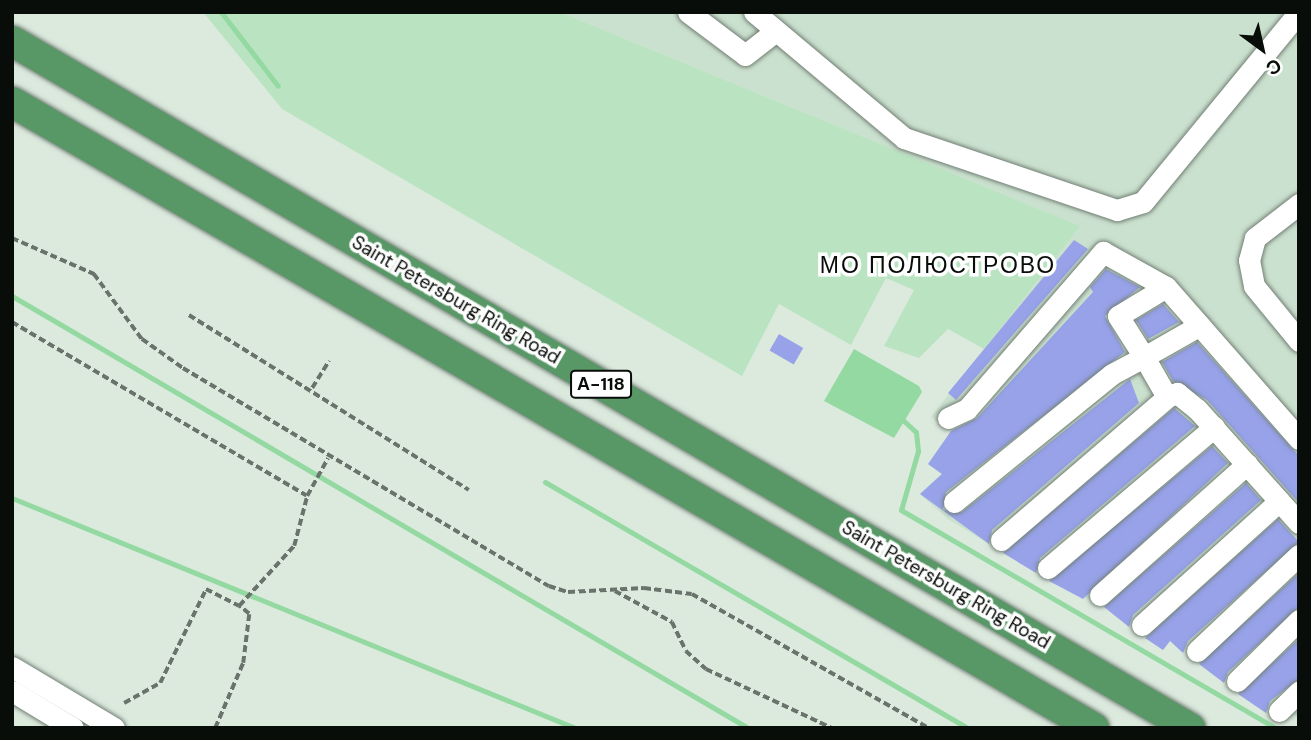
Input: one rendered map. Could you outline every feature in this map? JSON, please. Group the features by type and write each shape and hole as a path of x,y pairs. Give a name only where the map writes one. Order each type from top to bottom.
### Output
{"highway":[{"name":"Saint Petersburg Ring Road","path":"12,41 1190,728"},
{"name":"А-118","path":"12,102 1094,728"}],"street":[{"path":"688,12 745,55 776,31"},
{"path":"754,12 904,138 1117,210 1143,202 1290,15"},
{"path":"1299,204 1255,238 1249,260 1254,286 1299,341"},
{"path":"948,418 967,409 1103,252 1166,287 1299,439"},
{"path":"1166,287 1118,316 1167,397"},
{"path":"954,502 1112,374 1200,325"},
{"path":"1001,540 1167,397 1177,393 1214,427 1299,523"},
{"path":"1048,568 1214,427"},
{"path":"1100,595 1247,464"},
{"path":"1142,625 1279,501"},
{"path":"1197,651 1299,555"},
{"path":"1237,681 1299,620"},
{"path":"12,667 114,728"},
{"path":"12,691 72,728"},
{"path":"1279,710 1299,692"}],"path":[{"path":"12,238 94,274 154,349 328,457 549,586 568,592 614,590 692,594 929,728"},
{"path":"189,316 312,388"},
{"path":"12,322 307,496"},
{"path":"329,361 307,395 469,490"},
{"path":"239,606 294,546 307,496 328,457"},
{"path":"124,704 160,683 206,589 239,606 248,614 243,663 215,728"},
{"path":"614,590 672,622 686,652 706,669 832,728"}],"shaded area":[{"path":"203,12 560,12 1080,226 984,349 948,329 919,358 884,346 914,290 886,278 851,345 779,304 742,376 282,109"},
{"path":"560,12 1299,12 1299,720 1289,709 1279,720 1267,713 1170,641 1163,650 1099,603 1048,580 948,519 920,494 941,474 928,464 951,432 931,417 1079,226"},
{"path":"854,349 919,386 922,392 894,438 824,401"}],"building":[{"path":"1074,240 1088,249 956,400 948,393"},
{"path":"1106,269 1140,287 1105,316 1125,352 946,492 943,510 962,512 1130,379 1139,403 992,530 989,544 920,494 942,474 928,464 951,431 977,418 1093,292 1090,287"},
{"path":"1163,304 1179,322 1148,339 1136,320"},
{"path":"779,334 803,348 794,364 770,350"},
{"path":"1197,342 1299,456 1299,503 1207,400 1173,381 1162,362"},
{"path":"1174,408 1195,426 1040,558 1036,573 1003,553"},
{"path":"1212,446 1228,463 1083,599 1049,581"},
{"path":"1246,483 1261,500 1133,615 1129,627 1104,607"},
{"path":"1278,519 1299,542 1188,641 1183,653 1170,641 1163,650 1145,638"},
{"path":"1299,573 1299,607 1228,672 1224,683 1199,664"},
{"path":"1299,639 1299,679 1270,701 1266,713 1238,694"}],"waterway":[{"path":"221,12 278,86"},
{"path":"12,296 748,728"},
{"path":"904,421 916,432 918,451 901,510 1275,728"},
{"path":"545,482 968,728"},
{"path":"12,498 575,728"}],"district":[{"name":"МО ПОЛЮСТРОВО","path":"938,265"}]}
